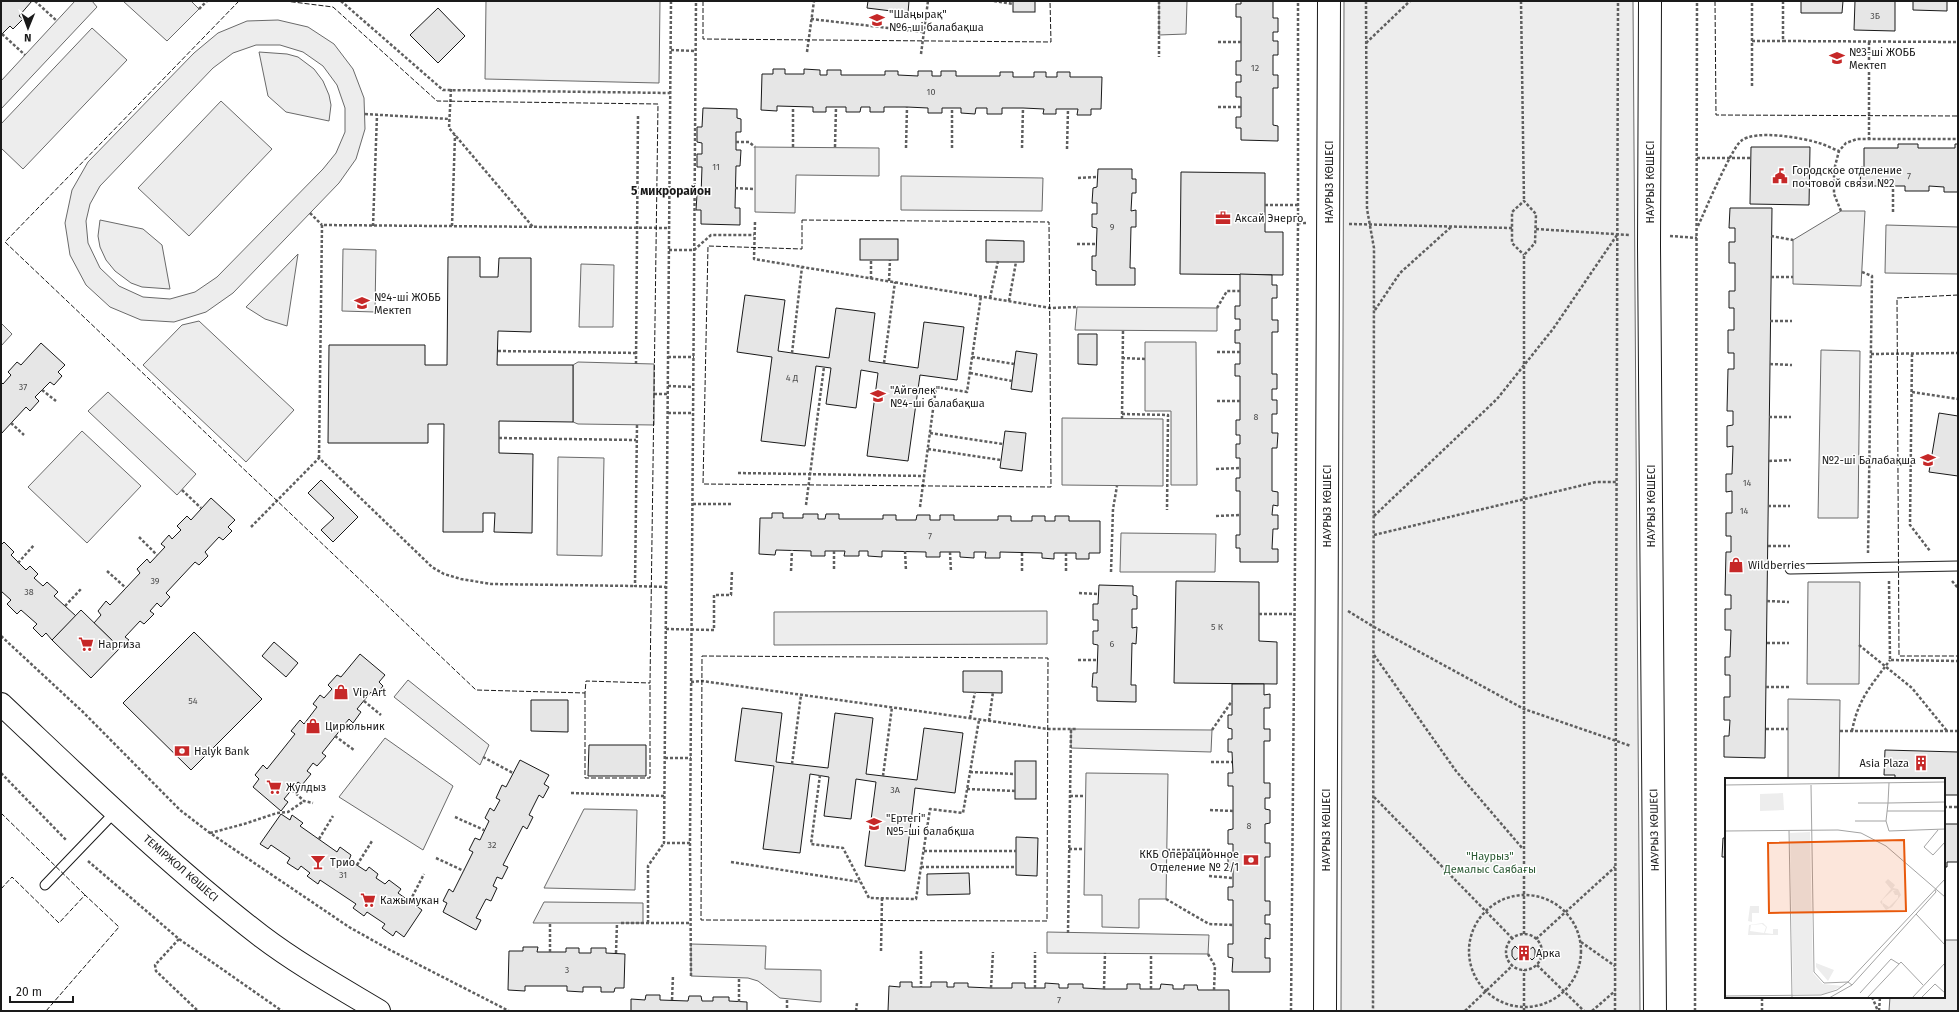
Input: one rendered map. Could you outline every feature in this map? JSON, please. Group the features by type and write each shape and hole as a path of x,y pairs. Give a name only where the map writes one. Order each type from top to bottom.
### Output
{"street":[{"name":"НАУРЫЗ КӨШЕСІ","path":"1325,1011 1329,1"},
{"name":"НАУРЫЗ КӨШЕСІ","path":"1650,1 1649,236 1655,1011"},
{"name":"ТЕМІРЖОЛ КӨШЕСІ","path":"1,704 116,811 214,898 262,937 320,976 379,1011"}],"lane":[{"path":"1790,569 1958,566"},
{"path":"45,885 116,811"}],"path":[{"path":"35,1 56,21"},
{"path":"199,9 207,1"},
{"path":"341,1 443,90 670,93"},
{"path":"648,923 648,866 664,843 671,1"},
{"path":"690,976 696,1"},
{"path":"807,52 814,1"},
{"path":"921,54 928,1"},
{"path":"994,1 1013,4"},
{"path":"1159,1 1159,57"},
{"path":"1291,1011 1298,223 1298,1"},
{"path":"1366,1 1367,209 1374,248 1373,1011"},
{"path":"1366,43 1410,1"},
{"path":"1521,1 1524,201 1536,214 1536,244 1524,255"},
{"path":"1615,1011 1618,1"},
{"path":"1696,1011 1697,1"},
{"path":"1752,1 1752,86"},
{"path":"1783,1 1783,41"},
{"path":"811,19 923,32"},
{"path":"2,34 25,55"},
{"path":"1752,41 1958,42"},
{"path":"1218,42 1241,42"},
{"path":"1868,42 1869,139"},
{"path":"671,50 695,51"},
{"path":"451,89 449,128 533,227"},
{"path":"793,106 793,147"},
{"path":"835,147 836,107"},
{"path":"906,148 907,107"},
{"path":"1218,107 1241,107"},
{"path":"952,108 952,148"},
{"path":"1022,148 1024,108"},
{"path":"1067,148 1068,109"},
{"path":"365,114 450,119"},
{"path":"373,226 377,115"},
{"path":"636,364 638,116"},
{"path":"452,226 455,135"},
{"path":"1697,228 1730,158 1741,141 1755,136 1796,137 1820,143 1839,152"},
{"path":"1841,211 1834,194 1834,170 1839,152 1846,143 1857,139 1958,139"},
{"path":"736,142 749,142 755,147"},
{"path":"1697,158 1751,158"},
{"path":"1078,178 1098,177"},
{"path":"1893,186 1893,212"},
{"path":"735,188 755,189"},
{"path":"1524,201 1512,212 1512,243 1524,255 1524,934"},
{"path":"1265,205 1298,205"},
{"path":"310,213 322,225 669,228"},
{"path":"755,222 754,259 1050,308 1076,307"},
{"path":"1298,223 1512,228"},
{"path":"251,527 319,458 322,225"},
{"path":"1374,311 1400,273 1451,226"},
{"path":"1536,229 1697,238"},
{"path":"1374,516 1497,399 1553,330 1617,234"},
{"path":"669,250 694,250 710,235 754,235"},
{"path":"1771,236 1793,240"},
{"path":"1077,244 1096,244"},
{"path":"871,260 871,279"},
{"path":"889,281 890,260"},
{"path":"990,298 998,262"},
{"path":"1009,301 1016,262"},
{"path":"792,353 802,267"},
{"path":"1862,272 1872,276 1868,568"},
{"path":"1771,277 1793,277"},
{"path":"884,363 895,282"},
{"path":"1217,308 1228,291 1240,291"},
{"path":"920,507 936,387 967,392 981,296"},
{"path":"1770,321 1792,321"},
{"path":"1122,330 1122,418"},
{"path":"498,351 637,353"},
{"path":"1217,352 1240,352"},
{"path":"1872,354 1958,353"},
{"path":"1912,354 1910,525 1958,588"},
{"path":"668,356 694,357"},
{"path":"972,357 1014,364"},
{"path":"1122,358 1145,358"},
{"path":"1770,364 1792,365"},
{"path":"806,505 824,367"},
{"path":"970,373 1012,381"},
{"path":"668,386 693,387"},
{"path":"42,390 56,401"},
{"path":"1912,392 1958,399"},
{"path":"654,394 668,394"},
{"path":"1217,401 1240,401"},
{"path":"667,413 693,413"},
{"path":"1122,414 1168,415 1167,510"},
{"path":"1769,417 1791,416"},
{"path":"11,423 24,435"},
{"path":"635,586 636,425"},
{"path":"930,433 1003,444"},
{"path":"499,438 636,440"},
{"path":"928,449 1001,460"},
{"path":"319,458 421,558 444,574 476,583 491,584 666,587"},
{"path":"1769,461 1791,460"},
{"path":"1216,469 1240,468"},
{"path":"738,473 924,476"},
{"path":"1374,535 1596,482 1617,482"},
{"path":"1111,572 1113,509 1117,486"},
{"path":"182,490 201,508"},
{"path":"693,504 732,504"},
{"path":"1768,506 1790,506"},
{"path":"1216,516 1240,516"},
{"path":"138,537 157,555"},
{"path":"18,563 34,545"},
{"path":"1768,546 1790,546"},
{"path":"791,571 792,550"},
{"path":"834,551 834,571"},
{"path":"905,551 906,571"},
{"path":"950,552 951,572"},
{"path":"1022,553 1022,572"},
{"path":"1066,553 1066,572"},
{"path":"1852,731 1862,696 1890,660 1889,567"},
{"path":"108,571 126,588"},
{"path":"666,629 714,630 714,595 731,595 732,571"},
{"path":"65,606 81,589"},
{"path":"1079,593 1098,594"},
{"path":"1327,597 1374,627 1524,709 1653,754"},
{"path":"1767,601 1789,602"},
{"path":"1259,614 1294,614"},
{"path":"1,636 83,712 180,810 210,833 349,927 390,950 509,1011"},
{"path":"1767,643 1789,643"},
{"path":"1859,645 1912,688 1947,731"},
{"path":"1374,654 1456,771 1524,849"},
{"path":"1078,660 1097,660"},
{"path":"1890,660 1958,661"},
{"path":"692,682 702,681 1048,729 1077,729"},
{"path":"1766,687 1789,687"},
{"path":"970,718 975,692"},
{"path":"989,721 993,692"},
{"path":"792,764 801,695"},
{"path":"364,701 381,715"},
{"path":"1212,730 1232,701"},
{"path":"884,776 892,707"},
{"path":"820,775 811,844 843,848 869,898 916,899 930,809 963,813 979,720"},
{"path":"1068,933 1071,729"},
{"path":"1766,729 1788,729"},
{"path":"1840,731 1958,731"},
{"path":"335,736 354,750"},
{"path":"483,757 513,773"},
{"path":"664,758 691,758"},
{"path":"1211,762 1232,762"},
{"path":"970,772 1015,774"},
{"path":"1,773 78,851 112,883 179,939 282,1011"},
{"path":"967,789 1015,791"},
{"path":"292,790 304,801 313,803"},
{"path":"571,793 664,796"},
{"path":"1070,796 1085,796"},
{"path":"1373,797 1512,938"},
{"path":"210,833 277,813 288,812 304,801"},
{"path":"1945,807 1958,807"},
{"path":"1210,810 1232,811"},
{"path":"319,839 333,816"},
{"path":"455,817 484,830"},
{"path":"357,865 372,841"},
{"path":"664,843 690,843"},
{"path":"1069,849 1084,848"},
{"path":"924,851 1016,850"},
{"path":"1167,850 1210,850"},
{"path":"436,858 464,871"},
{"path":"731,862 861,882"},
{"path":"921,867 1016,867"},
{"path":"1536,939 1616,867"},
{"path":"410,901 424,874"},
{"path":"1210,876 1233,878"},
{"path":"1524,894 1543,897 1559,905 1572,918 1580,934 1582,952 1580,970 1571,985 1546,1003 1524,1009 1502,1002 1486,992 1475,980 1469,961 1469,942 1476,923 1485,911 1506,898 1524,894"},
{"path":"881,951 882,898"},
{"path":"1166,900 1209,924 1233,925"},
{"path":"550,922 550,952"},
{"path":"616,954 617,923"},
{"path":"621,923 691,923"},
{"path":"1524,934 1529,934 1536,939 1541,946 1542,957 1537,965 1524,970 1512,966 1506,955 1506,949 1512,938 1524,934"},
{"path":"179,939 155,965 156,971 198,1011"},
{"path":"1581,942 1616,966"},
{"path":"921,951 921,987"},
{"path":"991,988 993,952"},
{"path":"1035,988 1036,952"},
{"path":"1104,989 1105,953"},
{"path":"1151,954 1151,989"},
{"path":"1208,954 1215,966 1214,990"},
{"path":"1537,965 1584,1011"},
{"path":"1465,1011 1512,966"},
{"path":"1524,970 1524,1009"},
{"path":"672,1000 673,975"},
{"path":"739,977 739,1002"},
{"path":"1592,1011 1615,990"},
{"path":"1762,998 1762,1011"},
{"path":"1872,998 1879,1011"},
{"path":"1879,1011 1880,998"},
{"path":"787,1000 787,1011"},
{"path":"856,1011 857,1003"}],"shaded area":[{"path":"75,1 92,1 97,7 1,109 1,81"},
{"path":"123,1 191,1 199,9 167,41"},
{"path":"486,1 660,1 659,83 485,79"},
{"path":"1159,1 1187,1 1186,34 1159,35"},
{"name":"\"Наурыз\" Демалыс Саябағы","path":"1344,1 1633,1 1640,1011 1341,1011"},
{"path":"278,20 308,27 334,44 353,69 364,98 365,129 356,159 339,183 233,293 206,312 174,322 141,320 110,307 86,285 70,255 65,223 72,190 88,162 194,53 218,33 247,21","holes":["256,45 280,45 303,52 323,66 337,85 345,108 345,132 336,153 323,169 217,277 195,292 170,299 143,297 119,286 100,268 88,243 86,221 90,204 100,186 213,68 233,53"]},
{"path":"92,28 127,60 23,169 1,148 1,124"},
{"path":"259,52 287,54 298,57 314,69 323,81 329,95 331,105 329,121 286,112 268,96"},
{"path":"221,101 272,149 189,236 138,188"},
{"path":"755,147 879,148 879,176 796,175 795,213 755,212"},
{"path":"901,176 1043,178 1042,211 901,210"},
{"path":"1841,211 1865,211 1861,286 1793,284 1793,240"},
{"path":"100,220 143,229 162,245 170,289 142,287 131,283 115,271 106,260 100,247 98,236"},
{"path":"1886,225 1958,227 1958,274 1885,273"},
{"path":"343,249 376,250 375,312 342,311"},
{"path":"298,254 287,326 265,319 246,307"},
{"path":"581,264 614,265 613,327 579,327"},
{"path":"1077,307 1217,308 1217,331 1075,330"},
{"path":"199,321 294,410 246,462 143,365 182,325"},
{"path":"1,323 12,334 1,346"},
{"path":"1145,342 1196,342 1197,485 1171,485 1171,411 1145,411"},
{"path":"1821,350 1860,351 1858,518 1818,518"},
{"path":"578,362 654,364 654,425 578,424 573,422 573,365"},
{"path":"108,392 196,474 177,495 88,411"},
{"path":"1062,418 1163,419 1163,486 1062,485"},
{"path":"82,431 141,486 87,543 28,487"},
{"path":"558,457 604,458 602,556 557,555"},
{"path":"1121,533 1216,534 1215,572 1120,572"},
{"path":"1808,582 1860,582 1859,684 1807,684"},
{"path":"1047,611 1047,644 774,645 774,612"},
{"path":"408,680 489,745 480,765 394,697"},
{"path":"1788,699 1840,700 1839,778 1788,778"},
{"path":"1071,729 1212,730 1211,752 1071,748"},
{"path":"385,738 453,786 423,850 339,797"},
{"path":"1086,773 1168,774 1166,899 1139,899 1139,928 1102,927 1102,895 1084,895"},
{"path":"584,809 637,810 635,890 544,888"},
{"path":"544,902 643,903 643,923 533,923"},
{"path":"1047,932 1209,935 1208,954 1047,953"},
{"path":"1945,940 1958,940 1958,1011 1889,1011 1890,998 1945,998"},
{"path":"691,944 766,946 765,969 821,970 821,1002 780,998 758,981 748,978 691,976"}],"building":[{"path":"1,1 32,1 19,16 23,19 13,29 10,26 1,35"},
{"path":"868,1 909,1 908,13 867,8"},
{"path":"1013,1 1035,1 1035,12 1013,12"},
{"path":"1241,1 1273,1 1273,18 1278,18 1278,32 1273,32 1273,41 1278,41 1278,55 1273,55 1273,75 1278,75 1278,88 1273,88 1273,125 1278,126 1278,141 1241,140 1241,128 1236,128 1236,117 1241,117 1241,97 1236,97 1236,82 1241,82 1241,75 1236,75 1236,61 1241,61 1241,17 1236,17 1236,4 1241,4"},
{"path":"1801,1 1843,1 1842,13 1801,13"},
{"path":"1855,1 1895,1 1895,31 1854,30"},
{"path":"1913,1 1947,1 1947,11 1913,10"},
{"path":"438,8 465,36 438,63 410,35"},
{"path":"773,69 785,69 785,74 804,74 804,69 820,70 820,75 827,75 827,70 841,70 841,75 885,75 885,71 898,71 898,75 918,76 918,71 932,71 932,76 941,76 941,71 956,71 956,76 1000,76 1000,72 1013,72 1013,77 1034,77 1034,72 1046,72 1046,77 1057,77 1057,72 1070,72 1070,77 1102,77 1101,109 1091,109 1091,115 1077,115 1078,109 1056,109 1056,114 1043,114 1044,109 1023,108 1002,108 1002,114 987,114 987,108 976,108 975,114 961,113 961,108 942,108 942,113 928,113 928,108 907,107 884,107 884,112 870,112 870,107 861,107 860,112 846,112 846,107 826,107 826,112 813,112 813,107 777,106 777,111 761,110 762,74 773,74"},
{"path":"703,108 737,109 737,118 741,119 741,132 736,132 736,150 741,150 740,166 736,166 735,208 740,208 740,225 701,224 701,210 696,210 697,195 701,196 702,167 697,167 697,154 702,154 702,143 697,142 697,127 702,127"},
{"path":"1898,144 1918,144 1918,148 1955,148 1955,144 1958,144 1958,192 1944,192 1944,187 1929,186 1929,191 1905,191 1905,186 1860,186 1861,167 1864,167 1864,148 1898,148"},
{"path":"1751,147 1810,147 1809,205 1750,204"},
{"path":"1098,169 1132,169 1132,179 1136,179 1136,193 1132,193 1131,211 1136,210 1136,227 1131,227 1130,268 1135,268 1135,285 1096,285 1096,271 1092,270 1092,256 1096,256 1097,228 1092,227 1092,214 1097,214 1097,203 1092,203 1093,188 1097,187"},
{"name":"Аксай Энерго","path":"1181,172 1265,173 1265,232 1283,232 1283,275 1180,274"},
{"path":"1730,208 1772,208 1765,758 1724,757 1724,736 1729,736 1730,720 1724,720 1724,697 1730,697 1730,675 1725,675 1725,657 1730,657 1731,630 1725,630 1725,609 1731,609 1731,595 1725,595 1726,552 1731,552 1731,536 1726,536 1726,513 1732,513 1732,491 1726,492 1726,474 1732,474 1733,446 1727,447 1727,426 1733,425 1733,411 1727,411 1728,369 1734,369 1734,353 1728,353 1728,330 1734,330 1734,308 1729,308 1729,291 1735,291 1735,263 1729,263 1729,242 1735,242 1735,228 1729,228"},
{"path":"860,239 898,239 898,260 860,260"},
{"path":"986,240 1024,241 1024,262 986,262"},
{"path":"448,257 480,257 480,277 498,277 499,258 531,258 531,332 498,331 497,365 573,365 573,422 499,421 499,453 533,454 532,533 494,532 495,513 483,513 483,532 443,532 444,424 428,424 428,443 328,443 329,345 425,345 425,365 447,365"},
{"path":"1240,274 1272,275 1272,285 1277,285 1277,298 1272,298 1272,320 1278,320 1278,332 1272,332 1272,374 1277,374 1277,389 1272,389 1272,400 1277,400 1277,414 1272,414 1272,433 1278,433 1277,448 1272,448 1272,491 1278,492 1278,506 1273,505 1272,515 1278,515 1278,529 1273,529 1272,549 1278,549 1278,562 1240,562 1240,548 1236,548 1236,535 1240,535 1240,491 1236,491 1236,478 1240,478 1240,458 1236,458 1236,444 1240,444 1240,435 1236,435 1236,420 1240,420 1240,376 1235,376 1235,364 1240,364 1240,343 1235,343 1235,330 1240,330 1240,319 1235,319 1235,306 1240,306"},
{"path":"745,295 785,300 778,351 829,358 836,308 875,313 869,361 918,368 924,322 964,327 957,380 920,375 908,461 867,456 878,373 861,370 856,408 826,404 831,368 816,366 805,446 761,441 772,357 737,352"},
{"path":"1078,334 1097,334 1097,365 1078,364"},
{"path":"41,343 65,365 58,372 62,376 54,385 50,382 35,397 39,401 30,411 26,407 1,434 1,382 3,384 11,375 8,372 17,362 21,365"},
{"path":"1016,351 1037,354 1032,392 1011,389"},
{"path":"1939,413 1958,416 1958,476 1929,472"},
{"path":"1005,431 1026,433 1022,471 1000,468"},
{"path":"321,480 358,517 333,542 321,530 334,518 308,493"},
{"path":"211,498 235,520 228,527 232,531 223,540 219,537 205,552 208,556 199,565 195,562 166,593 170,597 161,607 157,603 150,611 154,614 144,624 140,621 125,637 129,640 120,648 94,623 101,615 98,611 106,601 110,605 140,573 137,569 147,559 150,563 165,547 161,544 169,535 172,539 181,530 177,526 187,516 191,520"},
{"path":"772,513 783,513 783,518 803,518 803,514 818,514 818,519 825,519 826,514 839,514 839,519 883,519 883,515 896,515 896,520 916,520 917,515 930,515 930,520 940,520 940,515 954,515 954,520 998,520 998,516 1011,516 1011,521 1032,521 1032,516 1045,516 1045,521 1055,521 1055,516 1069,516 1069,521 1100,521 1100,553 1089,553 1089,559 1076,559 1076,553 1054,553 1054,559 1042,558 1042,553 1000,552 1000,558 985,558 986,552 974,552 974,558 960,557 960,552 940,552 940,557 926,557 926,552 882,551 882,557 868,556 868,551 859,551 859,556 844,556 845,551 825,551 825,556 811,556 811,551 776,550 775,555 759,554 760,518 772,518"},
{"path":"4,542 14,552 11,555 26,570 30,566 38,574 34,578 43,586 47,582 58,592 54,596 76,616 52,640 46,633 42,637 33,628 37,624 21,610 17,614 7,604 11,600 1,591 1,545"},
{"path":"1176,581 1259,582 1259,641 1277,642 1277,684 1174,683"},
{"path":"1099,585 1133,586 1133,595 1137,596 1137,609 1132,609 1132,628 1137,627 1136,644 1132,643 1131,685 1136,685 1136,702 1097,701 1097,687 1092,687 1093,673 1097,673 1098,645 1093,644 1093,631 1098,631 1098,620 1093,620 1093,604 1098,604"},
{"name":"Наргиза","path":"81,610 120,648 91,678 52,640"},
{"path":"194,632 262,699 191,770 123,703"},
{"path":"274,642 298,663 286,677 262,656"},
{"path":"360,654 385,675 379,682 383,686 375,696 371,692 357,709 361,712 353,723 349,719 322,753 326,756 317,766 313,763 307,771 311,774 302,785 298,782 284,799 288,802 281,811 253,787 259,779 255,775 263,765 267,769 295,734 291,731 300,720 304,724 317,707 313,704 320,695 324,698 332,689 328,685 337,675 341,677"},
{"path":"963,671 1002,671 1002,693 963,692"},
{"path":"1232,684 1264,684 1264,695 1270,694 1270,708 1264,708 1264,729 1270,729 1270,741 1264,741 1264,783 1270,783 1270,798 1265,798 1265,809 1270,810 1270,823 1265,824 1265,843 1270,843 1270,857 1265,857 1265,901 1270,901 1270,915 1265,915 1265,924 1270,924 1270,939 1265,938 1265,958 1270,958 1270,972 1232,972 1233,958 1228,957 1228,944 1233,944 1233,900 1228,900 1228,887 1233,887 1233,867 1228,867 1228,853 1233,853 1233,844 1228,844 1228,830 1233,829 1233,786 1228,786 1228,773 1233,773 1232,752 1228,752 1228,739 1232,739 1232,729 1228,728 1228,715 1232,715"},
{"path":"531,700 568,700 568,732 531,731"},
{"path":"742,708 782,713 776,762 828,768 835,713 873,718 866,774 917,780 924,728 963,733 955,793 915,788 905,871 865,866 876,782 856,779 851,819 824,816 829,777 810,774 800,853 763,849 774,766 735,761"},
{"path":"589,745 646,745 646,776 588,776"},
{"name":"Asia Plaza","path":"1885,750 1958,752 1958,795 1945,795 1945,778 1895,778 1895,775 1884,775"},
{"path":"520,760 549,775 544,784 549,787 543,798 539,795 529,815 533,817 527,829 523,826 503,865 508,867 502,879 497,877 493,886 497,888 491,901 486,899 476,918 481,920 476,930 443,912 447,903 443,901 449,889 453,892 473,852 469,850 475,838 480,840 489,821 485,818 490,808 494,811 500,800 496,798 502,785 506,787"},
{"path":"1015,761 1036,761 1036,799 1015,799"},
{"path":"281,814 290,820 292,815 303,823 300,826 337,852 340,847 351,855 349,860 366,871 369,867 378,874 376,878 385,884 389,880 401,889 398,893 422,910 404,937 396,931 393,936 382,928 385,924 367,912 364,916 353,908 356,904 320,880 318,884 307,876 310,873 301,866 298,870 287,863 290,858 271,845 268,849 260,844"},
{"path":"1945,824 1958,824 1958,862 1947,862 1947,867 1945,867"},
{"path":"1016,837 1038,838 1037,876 1016,875"},
{"path":"1723,838 1725,838 1725,857 1722,857"},
{"path":"969,873 970,894 927,895 927,874"},
{"name":"Арка","path":"1515,946 1519,950 1529,950 1533,947 1535,950 1535,957 1532,960 1529,957 1519,957 1515,960 1512,956 1512,950"},
{"path":"523,947 538,947 537,952 566,952 566,948 579,948 579,953 591,953 591,948 606,948 606,953 625,954 624,988 615,988 614,992 601,992 601,987 583,987 583,992 567,991 567,986 525,986 525,991 508,990 509,951 523,951"},
{"path":"900,982 912,982 912,987 931,987 931,982 947,982 947,987 954,987 954,983 968,983 968,987 991,988 1012,988 1012,983 1025,983 1025,988 1045,988 1045,983 1059,984 1059,988 1068,988 1068,984 1083,984 1083,988 1104,989 1127,989 1127,984 1140,984 1140,989 1160,989 1161,984 1173,985 1173,989 1184,989 1184,985 1197,985 1198,990 1229,990 1229,1011 888,1011 889,986 900,987"},
{"path":"646,995 660,995 660,1000 688,1001 689,996 701,996 702,1001 713,1001 713,997 729,997 729,1001 747,1002 747,1011 631,1011 631,999 645,1000"}],"fence":[{"path":"239,1 5,242 476,690 585,693 586,681 650,683 658,104 437,101 333,7 285,1"},
{"path":"703,1 703,39 1051,42 1050,1"},
{"path":"1715,1 1716,115 1958,116"},
{"path":"802,220 1049,222 1051,487 703,484 708,246 802,249 802,220"},
{"path":"1958,295 1897,298 1899,656 1958,656"},
{"path":"702,656 1048,658 1047,921 701,920 702,656"},
{"path":"585,693 585,778 650,778 650,683"},
{"path":"1,813 85,895 84,896"},
{"path":"1,889 12,877 59,923 85,895 119,927 46,1011"}],"place":[{"name":"\"Шаңырақ\" №6-ші балабақша","path":"877,20"},
{"name":"№3-ші ЖОББ Мектеп","path":"1837,58"},
{"name":"Городское отделение почтовой связи №2","path":"1780,176"},
{"name":"Аксай Энерго","path":"1223,218"},
{"name":"№4-ші ЖОББ Мектеп","path":"362,303"},
{"name":"\"Айгөлек\" №4-ші балабақша","path":"878,396"},
{"name":"№2-ші Балабақша","path":"1928,460"},
{"name":"Wildberries","path":"1736,565"},
{"name":"Наргиза","path":"86,644"},
{"name":"Vip Art","path":"341,692"},
{"name":"Цирюльник","path":"313,726"},
{"name":"Halyk Bank","path":"182,751"},
{"name":"Asia Plaza","path":"1921,763"},
{"name":"Жулдыз","path":"274,787"},
{"name":"\"Ертегі\" №5-ші балабқша","path":"874,824"},
{"name":"ККБ Операционное Отделение № 2/1","path":"1251,860"},
{"name":"Трио","path":"318,862"},
{"name":"Кажымукан","path":"368,900"},
{"name":"Арка","path":"1524,953"}],"district":[{"name":"5 микрорайон","path":"671,191"}]}
